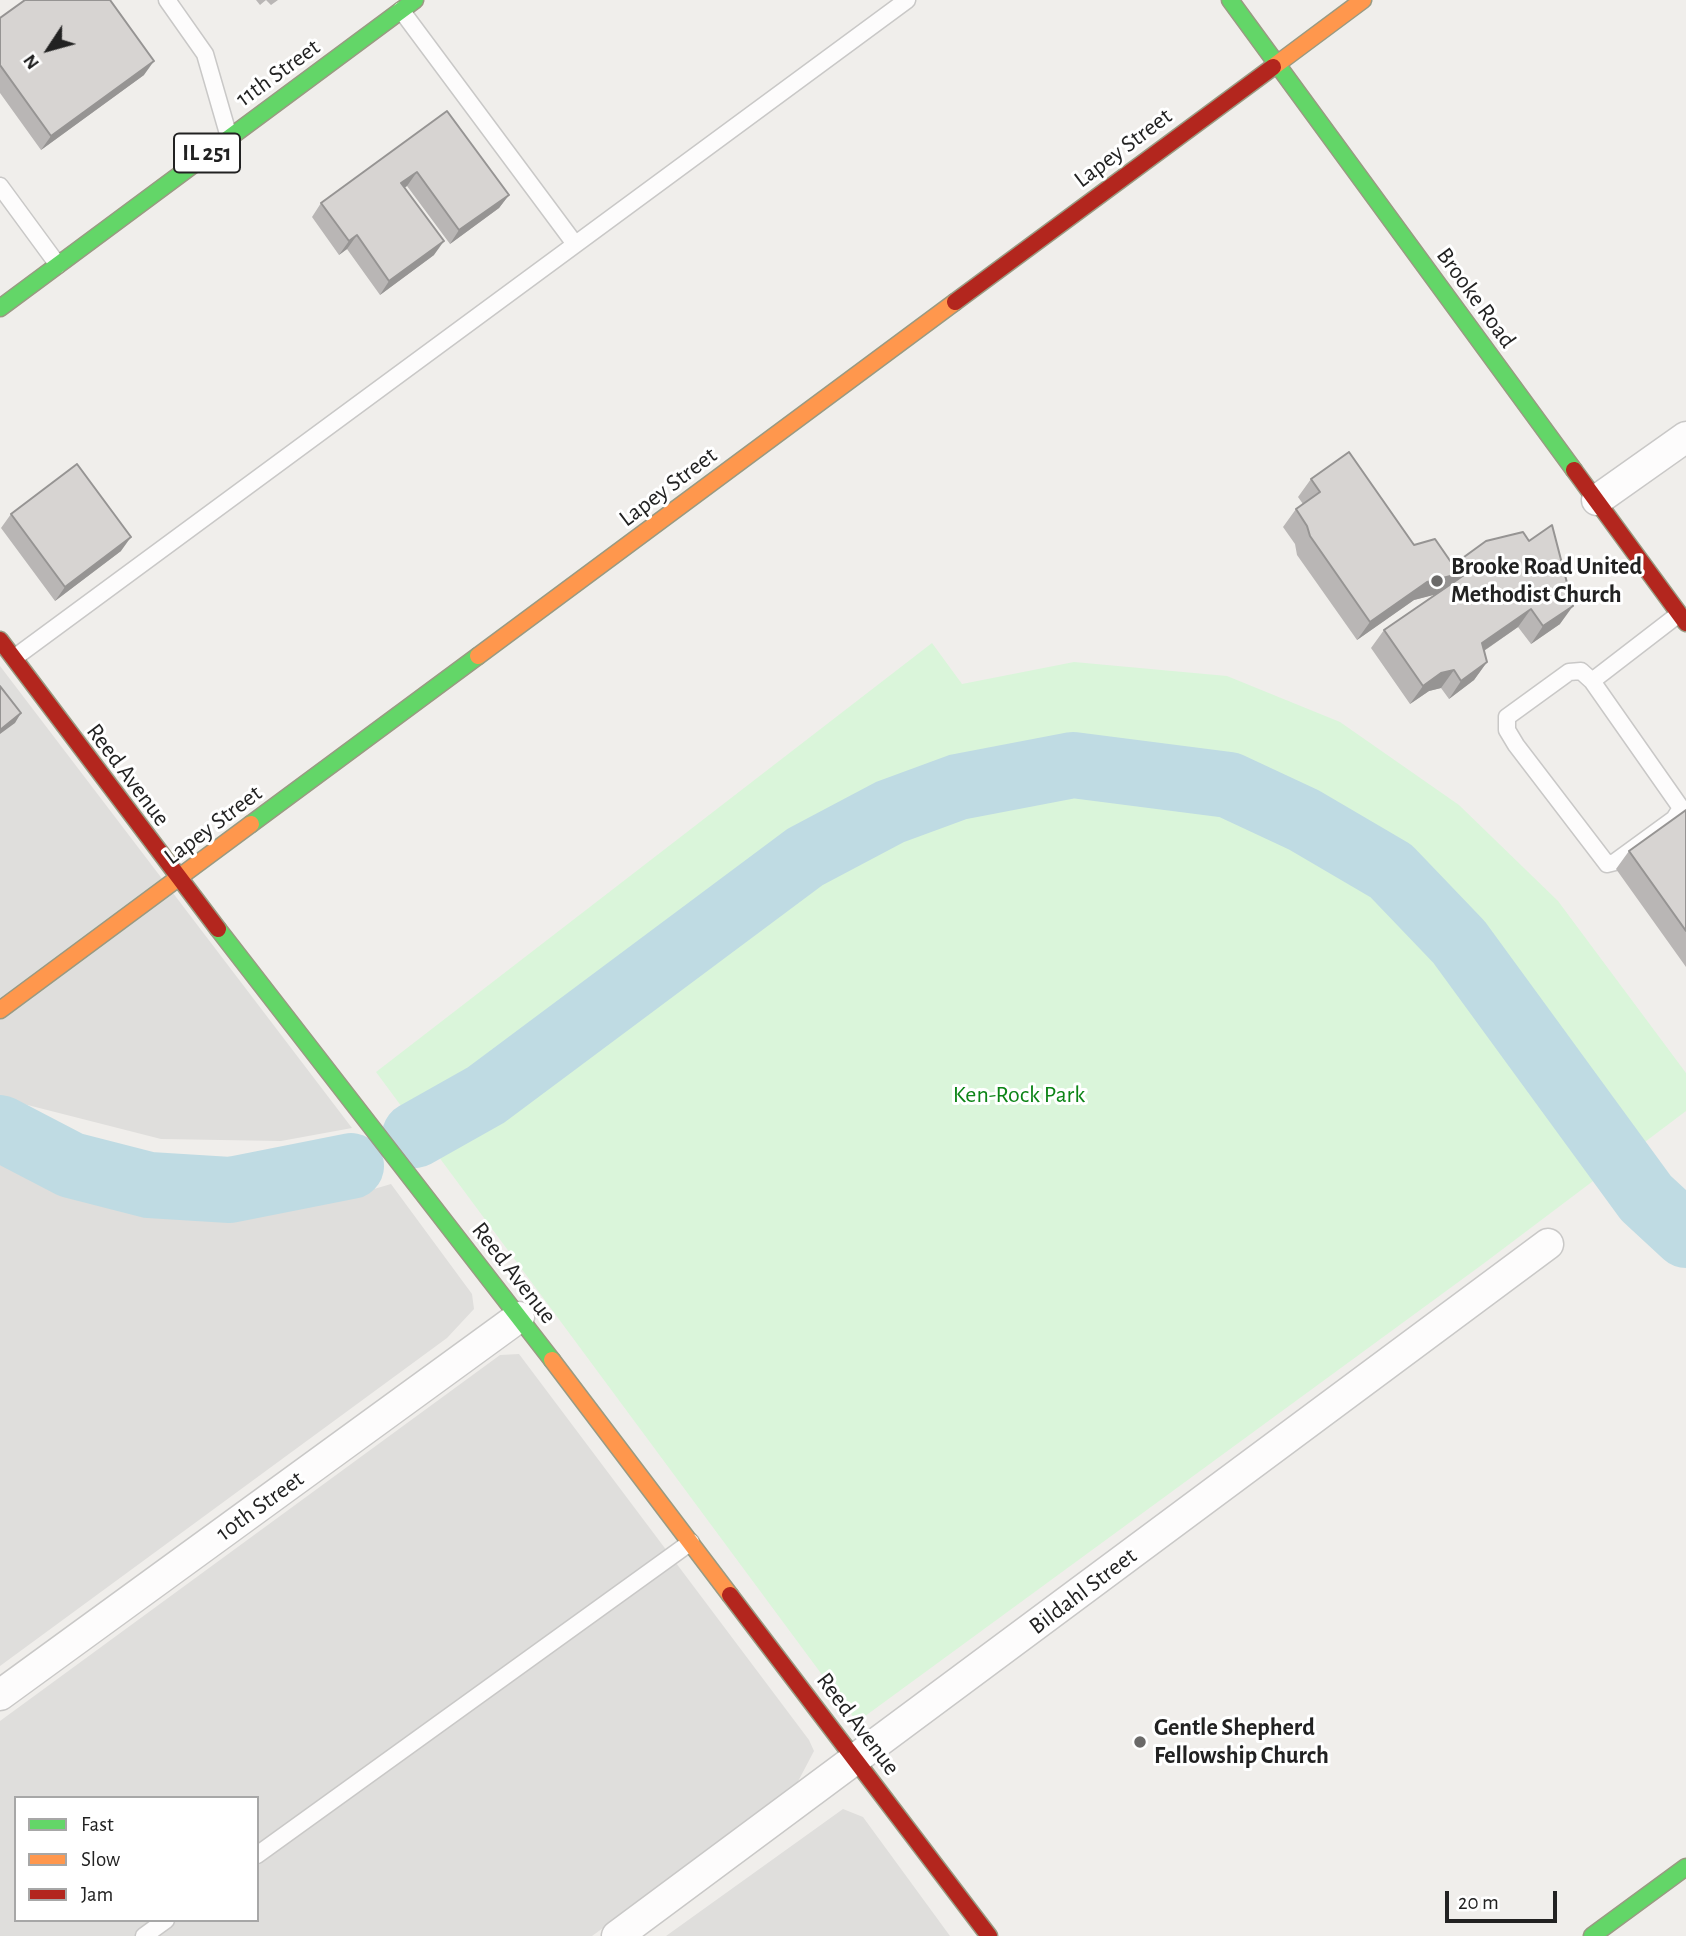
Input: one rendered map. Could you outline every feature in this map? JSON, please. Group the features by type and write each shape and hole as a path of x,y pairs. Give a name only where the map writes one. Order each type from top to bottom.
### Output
{"street":[{"name":"11th Street","path":"0,308 415,0"},
{"name":"Brooke Road","path":"1230,0 1683,619"},
{"name":"Lapey Street","path":"0,1010 1363,0"},
{"path":"1597,500 1686,437"},
{"name":"Reed Avenue","path":"0,640 178,879 519,1317 989,1936"},
{"name":"Bildahl Street","path":"617,1936 1548,1244"},
{"name":"10th Street","path":"0,1695 519,1317"},
{"path":"1592,1936 1686,1867"}],"lane":[{"path":"167,0 205,54 229,137"},
{"path":"12,659 907,0"},
{"path":"401,10 575,244"},
{"path":"0,186 58,265"},
{"path":"1592,681 1683,619"},
{"path":"1581,671 1592,681 1681,808 1674,819 1615,862 1607,864 1507,730 1507,718 1569,672 1581,671"},
{"path":"259,1854 691,1542"},
{"path":"144,1936 163,1922"}],"shaded area":[{"path":"0,666 352,1128 281,1141 161,1139 0,1098"},
{"path":"0,1161 100,1200 196,1215 330,1202 391,1184 472,1294 474,1309 447,1338 0,1666"},
{"path":"519,1354 809,1740 814,1751 793,1791 592,1936 0,1936 0,1721 500,1355"},
{"path":"843,1809 863,1817 950,1936 666,1936"}],"green space":[{"name":"Ken-Rock Park","path":"932,643 962,684 1074,662 1227,676 1340,722 1459,805 1558,901 1686,1073 1686,1111 1483,1264 857,1722 376,1072"}],"building":[{"path":"25,0 110,0 154,61 51,136 0,65 0,18"},
{"path":"447,111 509,195 459,230 417,172 401,183 444,241 389,281 357,235 349,241 321,203"},
{"path":"1349,452 1414,545 1435,539 1453,565 1486,541 1523,532 1529,541 1552,525 1573,606 1543,626 1531,609 1482,643 1487,662 1461,681 1454,670 1441,673 1423,686 1384,630 1470,571 1427,582 1370,622 1310,536 1296,509 1320,492 1311,479"},
{"path":"77,464 131,537 65,587 11,514"},
{"path":"0,686 21,713 0,730"},
{"path":"1686,810 1686,931 1629,851"}],"waterway":[{"path":"415,1135 486,1095 805,857 890,812 958,787 1073,765 1229,785 1304,820 1391,871 1459,942 1646,1198 1686,1235"},
{"path":"0,1128 71,1165 149,1185 230,1190 351,1166"}],"traffic: fast":[{"path":"0,308 415,0"},
{"path":"1230,0 1574,470"},
{"path":"251,824 478,656"},
{"path":"218,929 552,1360"},
{"path":"1592,1936 1686,1867"}],"traffic: slow":[{"path":"1273,67 1363,0"},
{"path":"478,656 955,302"},
{"path":"0,1010 251,824"},
{"path":"552,1360 730,1595"}],"traffic: jam":[{"path":"955,302 1273,67"},
{"path":"1574,470 1686,623"},
{"path":"0,640 218,929"},
{"path":"730,1595 989,1936"}],"place":[{"name":"Brooke Road United Methodist Church","path":"1437,581"},
{"name":"Gentle Shepherd Fellowship Church","path":"1140,1742"}]}
